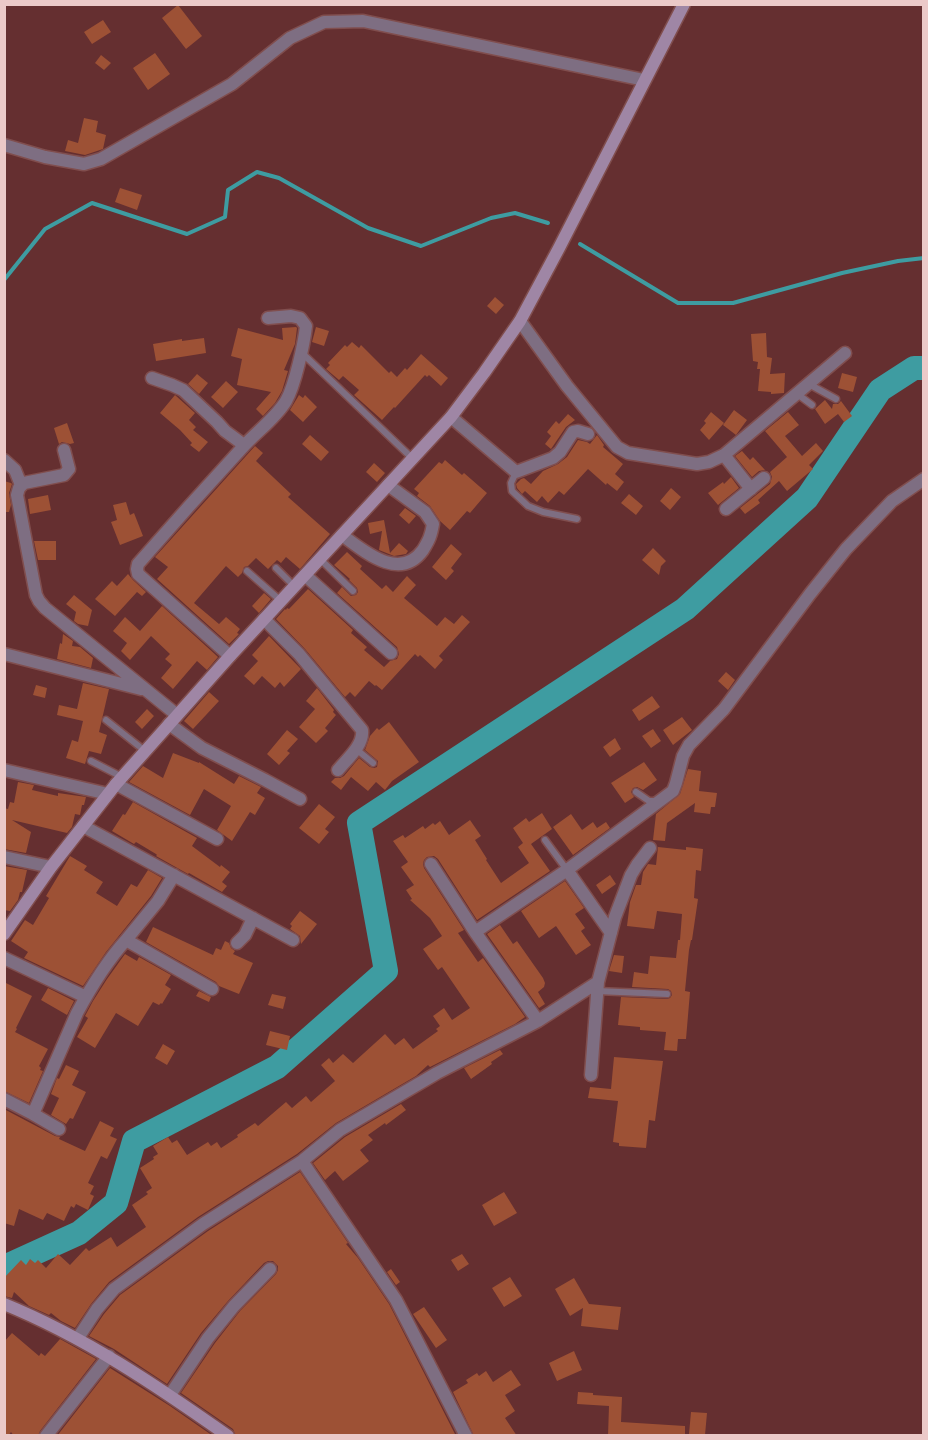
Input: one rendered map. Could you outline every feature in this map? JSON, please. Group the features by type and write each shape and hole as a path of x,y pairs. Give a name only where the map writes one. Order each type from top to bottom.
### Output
{"street":[{"path":"4,934 51,867 119,780 451,417 484,373 520,321 684,4"},
{"path":"4,145 45,157 84,164 101,159 232,84 290,38 324,22 363,21 644,80"},
{"path":"230,656 138,574 137,569 138,564 244,445 276,414 286,400 292,386 306,326 300,318 291,316 268,318"},
{"path":"520,321 567,386 617,447 628,453 697,464 709,462 724,455 845,352"},
{"path":"152,378 183,390 225,431 244,445"},
{"path":"451,417 516,472 553,458 560,452 573,432 588,434"},
{"path":"64,450 69,469 64,475 24,483 17,495 39,601 145,690 202,748 300,799"},
{"path":"724,455 751,489"},
{"path":"4,460 15,470 21,485"},
{"path":"726,509 764,478"},
{"path":"476,932 567,870 673,791 683,756 689,745 724,709 846,549 892,501 924,479"},
{"path":"342,535 384,562 403,565 416,559 431,537 433,524 424,512 388,485"},
{"path":"305,575 391,653"},
{"path":"264,619 299,654 362,730 363,737 356,749 338,770"},
{"path":"4,654 145,690"},
{"path":"4,770 108,794"},
{"path":"119,780 217,839"},
{"path":"83,826 293,940"},
{"path":"591,1075 598,986 615,917 631,875 650,848"},
{"path":"4,856 51,867"},
{"path":"431,864 538,1022"},
{"path":"567,870 611,933"},
{"path":"33,1114 86,997 116,951 158,902 174,875"},
{"path":"237,943 245,935 253,918"},
{"path":"126,940 212,989"},
{"path":"4,958 86,997"},
{"path":"78,1338 97,1309 114,1289 202,1224 302,1161 340,1130 437,1073 538,1022 598,986"},
{"path":"4,1099 59,1129"},
{"path":"302,1161 396,1300 466,1436"},
{"path":"170,1395 214,1330 270,1269"},
{"path":"7,1304 78,1338 109,1356 228,1436"},
{"path":"45,1436 109,1356"}],"lane":[{"path":"301,352 413,459"},
{"path":"807,384 836,399"},
{"path":"796,393 812,405"},
{"path":"516,472 511,483 512,491 528,506 543,512 577,519"},
{"path":"320,559 353,591"},
{"path":"276,568 294,586"},
{"path":"247,571 281,601"},
{"path":"106,720 145,751"},
{"path":"356,749 373,763"},
{"path":"91,761 119,780"},
{"path":"636,792 649,801 660,800"},
{"path":"545,840 567,870"},
{"path":"598,986 668,994"}],"building":[{"path":"178,5 202,36 186,49 162,18"},
{"path":"103,20 111,32 92,44 84,32"},
{"path":"155,53 170,74 148,90 133,68"},
{"path":"101,55 111,63 104,70 95,63"},
{"path":"84,118 98,121 96,132 106,135 103,149 85,155 65,151 68,140 78,143"},
{"path":"120,188 142,195 137,210 115,202"},
{"path":"495,297 504,305 496,314 487,306"},
{"path":"296,327 295,344 284,370 288,371 282,391 263,416 256,409 271,392 237,385 242,359 231,356 238,328 283,340 282,328"},
{"path":"316,327 329,331 324,346 312,342"},
{"path":"766,333 767,357 772,358 770,374 785,373 784,393 771,394 771,392 758,391 760,369 757,369 758,362 753,361 751,334"},
{"path":"204,338 206,353 156,361 153,344"},
{"path":"352,342 359,348 361,345 389,373 391,371 397,377 405,368 407,370 421,354 448,378 441,386 429,375 427,377 425,375 382,420 354,395 359,390 343,376 339,380 326,369 330,365 328,363 345,345 347,347"},
{"path":"842,373 857,377 853,392 838,388"},
{"path":"197,374 208,383 199,394 188,384"},
{"path":"226,381 238,392 223,408 211,397"},
{"path":"175,395 195,413 189,420 196,427 193,430 208,442 199,452 190,445 192,443 180,430 160,413"},
{"path":"299,395 303,398 305,395 317,407 303,422 290,410"},
{"path":"825,400 832,409 833,404 841,401 852,416 844,422 838,414 825,424 815,409"},
{"path":"734,410 747,420 736,435 723,425"},
{"path":"711,412 724,423 709,440 700,430"},
{"path":"788,412 799,425 785,436 802,456 816,443 823,451 809,465 813,469 787,491 779,481 758,500 760,503 745,514 740,508 770,484 772,477 770,472 787,457 765,431"},
{"path":"568,414 575,420 566,427 551,449 545,444 551,436 547,432 556,421 559,424"},
{"path":"67,423 74,443 59,444 54,428"},
{"path":"310,435 329,452 321,461 302,444"},
{"path":"597,435 603,447 623,464 615,474 624,482 617,491 607,483 606,485 588,469 564,495 559,491 548,503 542,496 537,502 525,491 522,494 517,488 516,484 521,479 524,478 531,484 543,471 567,457 578,440 590,444"},
{"path":"255,446 263,453 256,461 291,494 288,497 330,534 300,569 286,557 281,563 277,560 268,569 256,558 244,567 238,577 226,566 194,603 219,624 226,617 240,629 237,633 239,634 229,644 157,579 168,567 155,557"},
{"path":"742,451 750,460 753,457 765,470 759,471 752,477 735,456"},
{"path":"445,460 487,493 470,513 467,511 450,530 440,521 430,506 417,496 419,493 414,489 439,462 442,464"},
{"path":"374,463 385,473 377,482 366,472"},
{"path":"731,477 739,488 718,505 708,493"},
{"path":"4,481 12,484 9,493 11,505 9,512 4,512"},
{"path":"671,488 681,497 670,510 660,501"},
{"path":"629,494 643,506 636,515 621,503"},
{"path":"48,495 51,510 30,514 28,499"},
{"path":"126,502 130,515 134,513 143,536 120,545 111,522 117,520 113,505"},
{"path":"405,508 416,516 409,524 399,515"},
{"path":"384,520 390,553 399,543 408,551 406,554 394,556 379,550 382,531 370,534 368,523"},
{"path":"34,541 56,541 56,560 38,560"},
{"path":"451,544 462,554 451,568 454,571 446,580 432,567"},
{"path":"653,548 666,561 661,566 659,575 642,560"},
{"path":"347,552 362,566 360,569 382,589 386,585 393,592 407,576 416,585 404,598 437,626 445,617 454,624 462,615 470,622 439,656 443,660 435,669 420,655 418,657 415,654 382,690 369,681 355,697 350,692 345,697 305,649 276,619 308,589 353,630 351,633 367,647 364,650 384,667 390,661 397,659 399,654 397,647 337,593 342,587 351,596 358,592 350,579 334,565"},
{"path":"128,574 146,592 142,596 137,592 115,616 95,599 112,581 117,586"},
{"path":"264,593 271,599 259,613 252,606"},
{"path":"74,595 92,610 88,626 74,621 76,612 66,604"},
{"path":"162,606 218,657 207,670 197,661 173,689 161,678 172,665 165,659 170,654 151,636 130,660 121,651 127,643 113,631 125,617 140,631"},
{"path":"63,634 73,641 72,646 80,647 93,658 91,668 57,659"},
{"path":"269,636 301,669 284,687 280,682 275,688 262,676 254,685 244,676 258,661 252,655"},
{"path":"726,672 735,680 728,690 718,681"},
{"path":"83,683 109,689 99,732 107,735 101,754 89,751 85,764 66,758 72,740 78,742 83,721 57,715 59,705 77,709"},
{"path":"36,685 47,688 45,698 33,695"},
{"path":"317,688 336,715 325,728 328,731 316,743 299,727 315,709 306,701"},
{"path":"209,692 219,701 193,729 184,721"},
{"path":"652,696 660,707 639,721 632,710"},
{"path":"147,709 154,716 142,729 135,722"},
{"path":"682,717 692,730 673,745 663,730"},
{"path":"389,722 419,762 392,781 385,790 376,782 368,791 351,777 341,790 331,782 335,778 344,776 359,758 370,767 377,767 378,761 365,750 370,736 377,728 379,730"},
{"path":"653,729 661,741 651,748 642,736"},
{"path":"287,730 298,739 287,751 290,753 279,765 267,754"},
{"path":"615,738 621,749 610,757 603,747"},
{"path":"173,753 199,762 234,784 239,776 261,787 257,793 265,798 255,815 250,812 232,841 217,830 231,806 204,789 190,815 129,782 143,766 163,778"},
{"path":"644,762 657,780 643,790 633,788 631,792 634,797 625,803 611,783"},
{"path":"688,769 701,771 699,791 717,793 715,807 711,807 710,814 694,812 695,803 667,823 665,841 653,840 656,814 680,794"},
{"path":"18,782 34,785 32,790 58,796 58,793 86,797 80,815 75,814 72,827 67,833 12,820 31,832 26,853 4,849 4,808 8,809 10,802 14,803"},
{"path":"133,802 197,838 192,846 230,872 222,882 227,886 222,892 156,856 136,842 134,844 112,831"},
{"path":"319,804 335,817 325,829 329,832 319,844 299,828"},
{"path":"542,813 552,829 531,844 550,871 477,920 438,859 434,856 427,857 423,864 464,930 458,933 478,962 483,958 525,1017 430,1067 428,1065 416,1076 336,1123 297,1154 198,1217 109,1282 75,1328 51,1313 49,1315 29,1306 14,1292 12,1298 4,1296 4,1278 21,1260 26,1265 30,1259 35,1263 38,1260 46,1268 58,1254 70,1265 86,1248 89,1251 111,1237 117,1247 146,1227 132,1205 148,1194 146,1192 152,1188 140,1168 158,1154 153,1146 168,1137 172,1143 177,1140 187,1155 208,1142 211,1146 217,1142 221,1148 255,1123 258,1126 286,1102 292,1108 306,1096 311,1102 335,1081 321,1065 329,1058 333,1063 343,1054 353,1063 385,1034 395,1045 404,1038 413,1049 438,1031 436,1029 440,1026 433,1016 444,1008 452,1020 470,1008 442,967 438,970 423,949 442,936 430,918 410,900 412,899 406,890 414,885 401,867 408,862 393,841 403,835 405,838 423,826 425,829 440,821 449,835 470,820 481,836 475,840 501,883 529,863 518,847 523,843 513,828 526,818 529,822"},
{"path":"571,814 582,830 593,822 597,828 606,822 610,828 573,855 553,827"},
{"path":"658,847 703,849 701,871 696,870 694,898 698,899 685,991 690,992 686,1039 678,1039 677,1051 664,1050 666,1032 618,1025 621,997 667,999 672,995 668,989 632,987 634,972 648,974 650,956 676,958 678,940 680,940 682,914 657,911 654,929 627,926 630,902 636,885 641,885 643,872 648,864 656,865"},
{"path":"70,856 87,866 84,870 103,882 96,893 117,906 131,884 137,887 148,870 162,878 83,986 24,958 28,952 11,941 25,920 33,925 49,898 46,896"},
{"path":"4,866 27,870 22,892 10,911 4,910"},
{"path":"610,875 616,884 602,894 596,885"},
{"path":"565,881 584,908 575,914 585,928 581,931 591,945 576,955 556,926 539,938 521,911"},
{"path":"300,911 317,924 301,944 300,936 290,929 292,926 290,924"},
{"path":"500,925 513,944 517,941 543,978 544,987 538,992 545,1004 539,1008 487,934"},
{"path":"153,927 213,955 216,948 221,950 225,941 229,943 235,951 233,954 253,963 239,994 219,986 216,982 146,942"},
{"path":"125,954 137,961 139,957 171,975 165,985 171,989 162,1004 153,1002 138,1026 116,1013 95,1048 77,1037 88,1018 85,1016 93,1001"},
{"path":"614,955 624,956 622,973 609,971"},
{"path":"4,982 32,996 15,1032 48,1049 39,1066 43,1071 29,1103 4,1091"},
{"path":"48,988 74,1001 67,1015 41,1000"},
{"path":"199,991 211,997 209,1002 196,996"},
{"path":"272,994 286,997 283,1009 268,1005"},
{"path":"270,1031 290,1036 287,1050 266,1045"},
{"path":"163,1044 175,1051 167,1065 155,1058"},
{"path":"500,1050 503,1054 471,1079 464,1068"},
{"path":"614,1057 663,1061 655,1121 649,1120 646,1148 619,1146 619,1143 613,1142 618,1101 588,1098 590,1087 611,1089"},
{"path":"66,1065 79,1071 72,1085 86,1092 73,1119 70,1118 66,1124 51,1115 59,1098 51,1094 57,1078 59,1079"},
{"path":"401,1104 406,1110 368,1135 373,1140 360,1150 369,1161 343,1181 335,1171 325,1180 313,1163 345,1137"},
{"path":"4,1109 85,1151 100,1121 114,1128 110,1136 117,1139 107,1159 101,1156 88,1183 94,1186 90,1194 94,1196 88,1210 76,1204 74,1208 71,1206 64,1221 47,1213 43,1220 19,1209 14,1226 4,1223"},
{"path":"300,1172 348,1243 346,1244 389,1304 456,1436 236,1436 233,1429 181,1393 240,1311 276,1274 278,1266 273,1261 264,1263 228,1301 201,1333 167,1384 114,1349 89,1336 120,1295 208,1231"},
{"path":"504,1192 517,1213 494,1226 482,1205"},
{"path":"462,1254 469,1264 458,1271 451,1260"},
{"path":"391,1269 400,1282 396,1285 387,1272"},
{"path":"510,1277 522,1296 504,1307 492,1288"},
{"path":"574,1278 589,1304 621,1307 618,1330 581,1326 583,1308 570,1316 555,1289"},
{"path":"424,1307 447,1340 436,1348 413,1314"},
{"path":"12,1333 39,1356 41,1353 45,1356 60,1339 96,1359 38,1436 14,1436 11,1432 8,1436 4,1436 4,1342"},
{"path":"574,1351 582,1370 557,1381 549,1363"},
{"path":"110,1368 170,1406 213,1436 57,1436"},
{"path":"511,1370 521,1385 505,1395 515,1411 505,1418 517,1436 474,1436 453,1392 468,1383 466,1380 477,1373 479,1376 486,1371 493,1382"},
{"path":"578,1392 622,1397 621,1422 685,1426 685,1436 608,1436 609,1406 577,1404"},
{"path":"691,1412 707,1413 705,1435 689,1434"}],"waterway":[{"path":"4,280 45,229 92,203 187,234 225,217 228,190 257,172 279,178 368,228 421,246 491,218 515,213 548,223"},
{"path":"580,244 678,303 733,303 842,273 924,258"},
{"path":"4,1267 79,1233 116,1203 134,1141 277,1067 386,971 359,823 685,609 807,498 880,390 914,368 924,368"}]}
